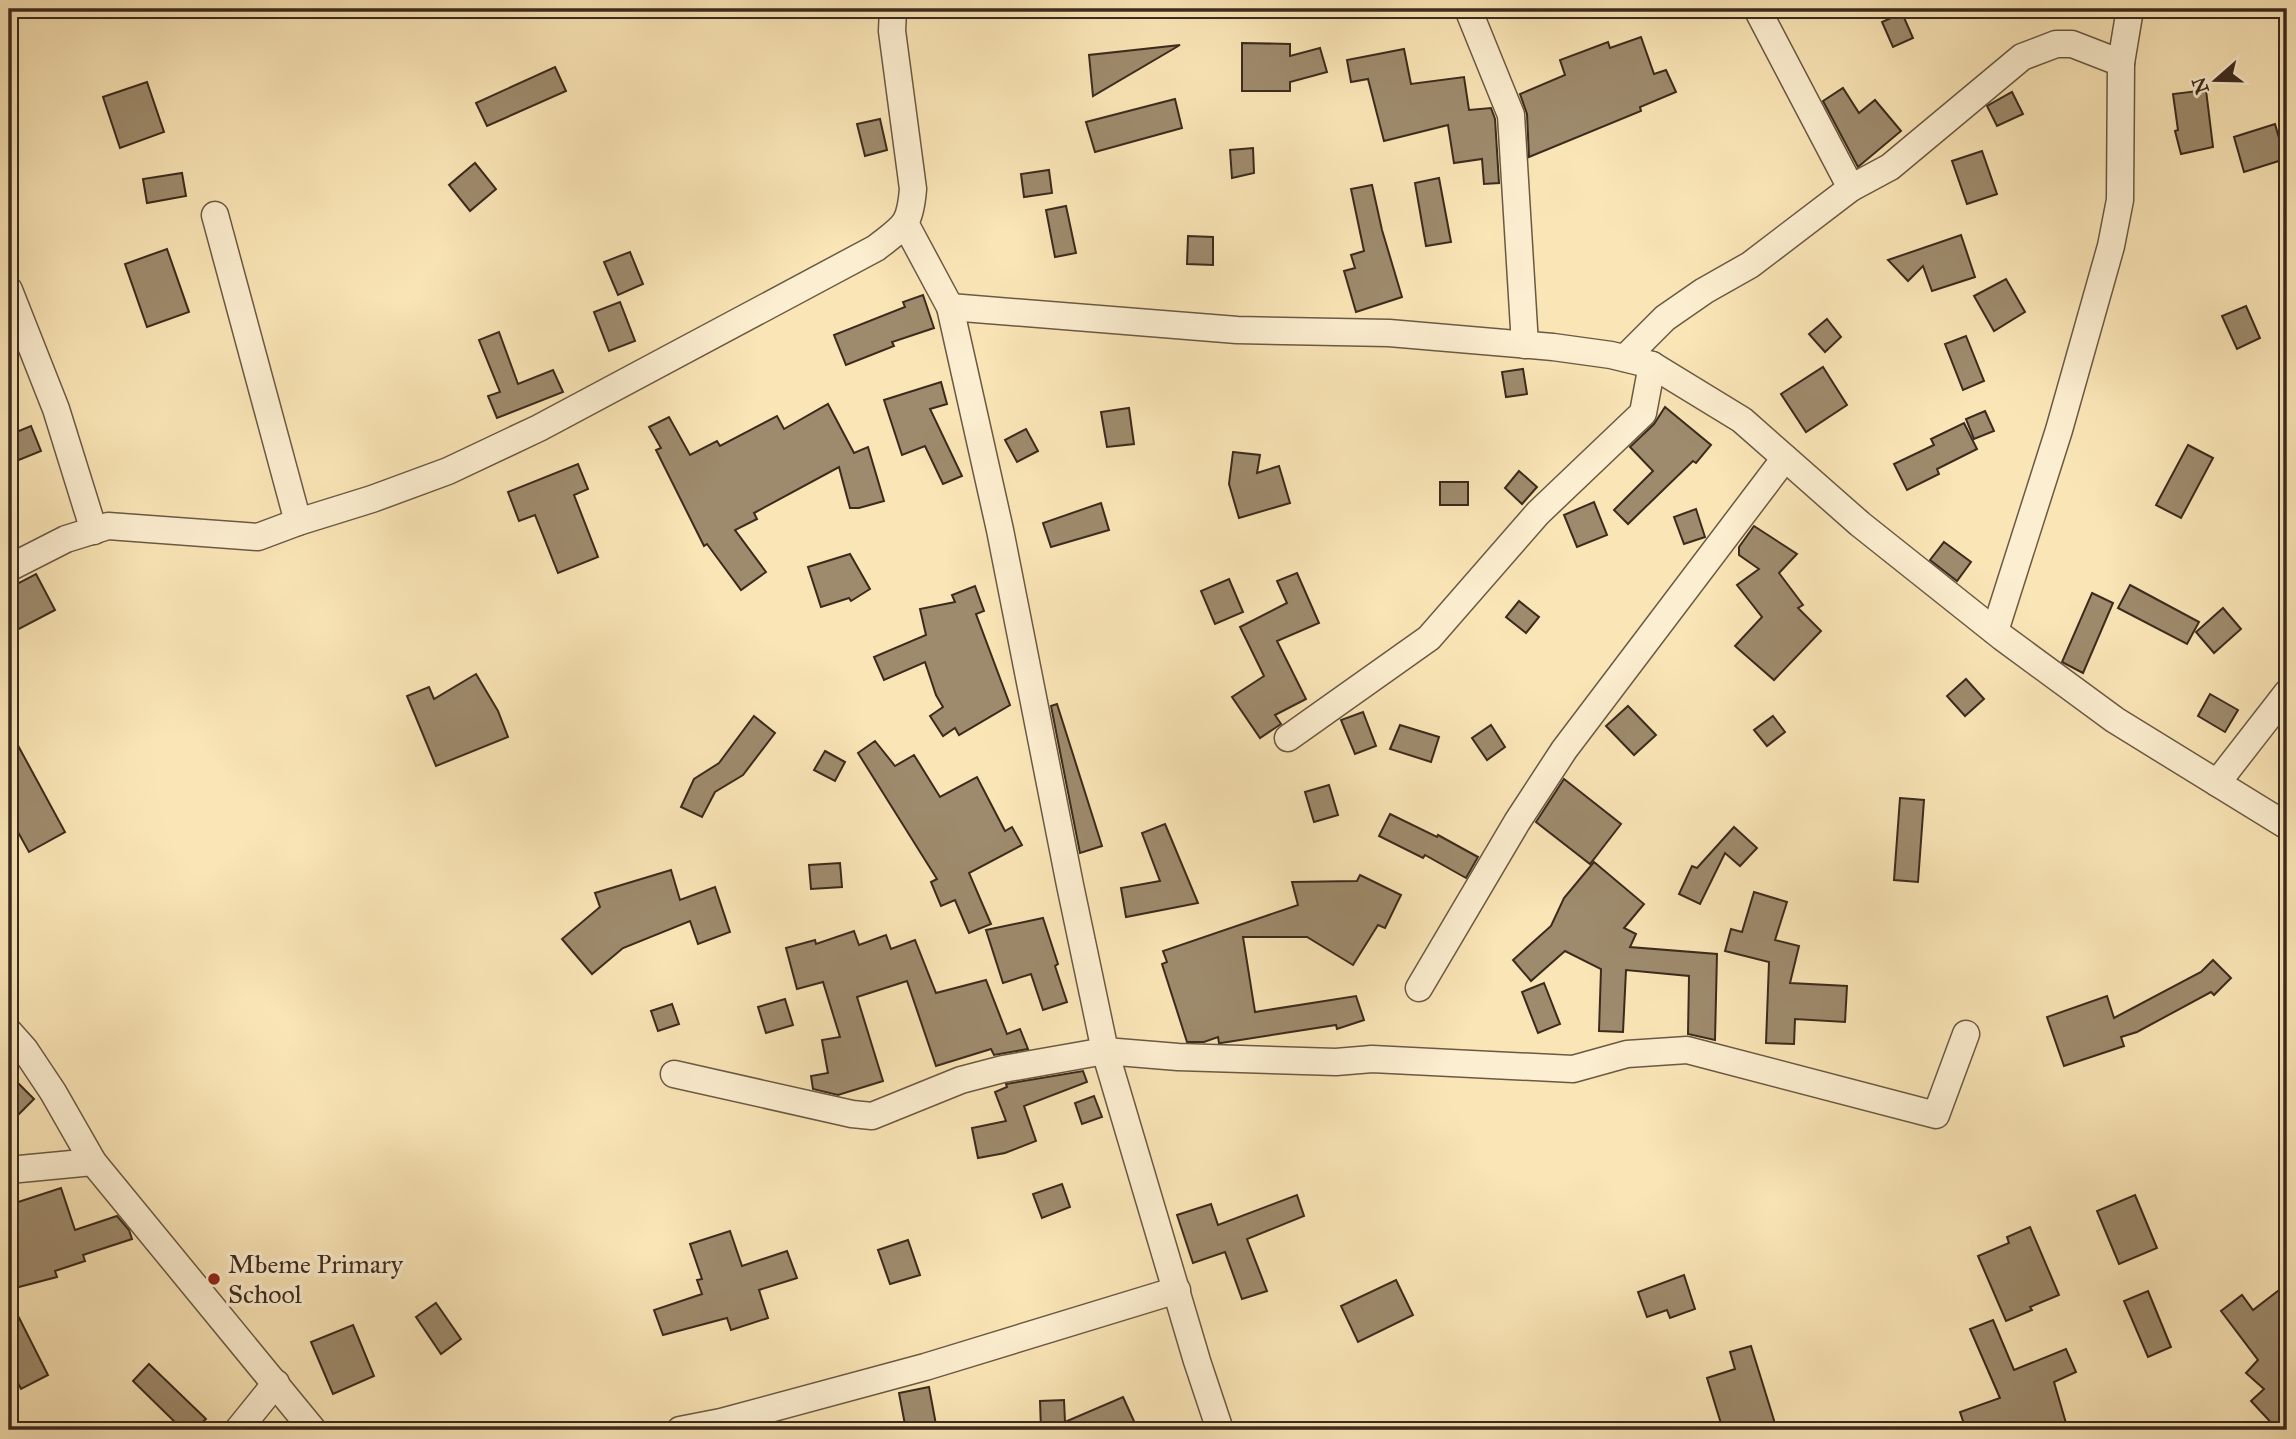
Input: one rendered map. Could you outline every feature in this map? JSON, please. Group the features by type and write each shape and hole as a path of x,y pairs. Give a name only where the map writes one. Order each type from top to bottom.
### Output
{"street":[{"path":"9,568 66,539 108,526 258,537 448,471 539,428 877,248 906,225 911,211 913,189 892,31 893,9"},
{"path":"1468,9 1511,115 1525,345"},
{"path":"1757,9 1851,188"},
{"path":"1995,631 2059,430 2111,246 2120,200 2121,64 2130,9"},
{"path":"1625,358 1665,318 1704,291 1750,265 1851,188 1891,167 2022,57 2056,44 2072,44 2121,64"},
{"path":"215,215 298,522"},
{"path":"906,225 950,307 1000,530 1105,1051 1220,1430"},
{"path":"9,290 55,409 94,531"},
{"path":"950,307 1237,330 1390,333 1525,345 1625,358 1652,365 1742,420 1860,524 1995,631 2115,720 2287,826"},
{"path":"1288,738 1429,638 1538,513 1643,413 1652,365"},
{"path":"1419,988 1517,822 1564,750 1785,458"},
{"path":"2217,783 2287,693"},
{"path":"9,1032 25,1050 53,1092 93,1161 313,1430"},
{"path":"674,1074 852,1114 872,1116 961,1080 1003,1069 1105,1051 1178,1057 1336,1062 1372,1059 1573,1069 1627,1054 1687,1050 1936,1115 1966,1034"},
{"path":"9,1170 93,1161"},
{"path":"680,1430 721,1422 925,1367 1177,1290"},
{"path":"238,1430 276,1383"}],"building":[{"path":"1902,13 1913,38 1893,47 1882,22"},
{"path":"1641,37 1654,74 1666,70 1676,92 1640,107 1641,111 1529,157 1527,114 1520,94 1565,75 1560,60 1608,42 1610,48"},
{"path":"1242,43 1290,44 1290,56 1320,48 1327,72 1290,82 1290,91 1242,91"},
{"path":"1180,45 1093,96 1089,55"},
{"path":"1404,49 1411,84 1464,77 1469,110 1491,108 1495,119 1499,183 1484,184 1482,159 1454,163 1448,125 1384,141 1368,79 1351,82 1347,60"},
{"path":"555,67 566,91 487,126 476,103"},
{"path":"147,82 164,132 120,148 103,97"},
{"path":"1843,88 1859,113 1875,100 1901,131 1858,167 1823,101"},
{"path":"2206,90 2213,147 2181,154 2175,131 2178,130 2173,94"},
{"path":"2012,92 2023,114 1997,126 1987,106"},
{"path":"1175,99 1182,128 1095,152 1086,122"},
{"path":"880,119 887,150 865,156 857,124"},
{"path":"2275,124 2285,159 2244,172 2234,137"},
{"path":"1253,148 1254,173 1232,178 1230,150"},
{"path":"1982,151 1997,194 1967,204 1952,161"},
{"path":"475,163 496,189 470,211 449,185"},
{"path":"1049,170 1052,193 1024,197 1021,174"},
{"path":"182,173 186,196 147,203 143,179"},
{"path":"1439,178 1451,242 1426,246 1415,183"},
{"path":"1372,185 1402,297 1356,312 1344,271 1355,268 1351,255 1364,251 1351,189"},
{"path":"1066,206 1076,253 1055,257 1046,210"},
{"path":"1961,235 1975,277 1932,291 1923,266 1908,281 1888,260"},
{"path":"1188,236 1213,237 1213,265 1187,264"},
{"path":"167,249 189,312 147,327 125,264"},
{"path":"630,252 643,284 618,295 604,262"},
{"path":"2006,279 2025,312 1994,331 1974,296"},
{"path":"923,295 934,328 892,342 894,346 846,365 834,335 905,307 903,302"},
{"path":"620,302 635,341 609,351 594,312"},
{"path":"2246,306 2260,338 2237,349 2222,316"},
{"path":"1827,319 1841,337 1825,352 1809,334"},
{"path":"499,332 518,384 553,370 563,392 497,418 488,396 500,392 479,340"},
{"path":"1966,336 1984,381 1963,390 1945,344"},
{"path":"1823,367 1847,405 1806,432 1781,394"},
{"path":"1523,369 1527,394 1506,397 1502,372"},
{"path":"941,382 947,404 930,409 962,476 943,484 925,446 902,455 884,400"},
{"path":"828,404 854,453 868,447 884,501 850,508 839,467 754,513 757,519 735,530 766,572 741,590 707,544 704,546 656,450 661,448 649,427 669,417 690,455 717,441 720,446 777,416 784,429"},
{"path":"1665,407 1711,445 1696,463 1693,461 1628,524 1614,510 1653,471 1630,447 1654,424"},
{"path":"1129,408 1134,444 1107,447 1101,412"},
{"path":"1985,411 1994,431 1974,439 1966,419"},
{"path":"1964,423 1977,449 1937,469 1939,474 1907,490 1894,464 1934,445 1931,439"},
{"path":"31,426 41,451 9,464 9,435"},
{"path":"1026,429 1038,451 1017,462 1005,440"},
{"path":"2188,445 2213,458 2181,518 2156,505"},
{"path":"1233,452 1260,455 1257,473 1279,466 1290,503 1239,518 1229,484"},
{"path":"578,464 588,489 574,495 598,557 558,573 535,515 519,521 508,492"},
{"path":"1519,471 1537,487 1522,504 1505,488"},
{"path":"1440,482 1468,482 1468,505 1440,505"},
{"path":"1594,502 1607,535 1577,547 1564,515"},
{"path":"1101,503 1109,530 1051,547 1043,523"},
{"path":"1696,509 1705,537 1684,544 1674,517"},
{"path":"1754,526 1797,554 1779,573 1803,605 1798,608 1821,631 1774,680 1735,646 1762,617 1737,585 1759,569 1739,555 1739,547"},
{"path":"1944,542 1971,562 1957,581 1930,560"},
{"path":"850,554 870,589 851,601 849,598 821,607 808,567"},
{"path":"1297,573 1319,623 1277,641 1306,699 1275,715 1281,724 1260,738 1232,697 1264,676 1240,627 1287,603 1277,581"},
{"path":"36,574 55,610 17,630 9,614 9,588"},
{"path":"1229,579 1243,612 1215,624 1201,591"},
{"path":"2130,585 2199,622 2187,644 2118,608"},
{"path":"975,586 984,611 976,614 1010,705 959,735 955,728 943,736 930,716 943,707 925,662 884,680 874,657 926,635 920,609 955,602 952,595"},
{"path":"2092,593 2113,603 2083,673 2062,662"},
{"path":"1519,601 1539,617 1526,633 1506,617"},
{"path":"2223,608 2241,629 2214,653 2196,632"},
{"path":"476,674 498,711 508,737 436,766 407,696 429,687 434,699"},
{"path":"1966,679 1984,699 1965,716 1947,696"},
{"path":"2210,694 2238,710 2225,732 2198,716"},
{"path":"1057,704 1102,846 1080,853 1051,706"},
{"path":"1628,706 1656,735 1634,755 1606,726"},
{"path":"1363,712 1376,746 1355,754 1341,720"},
{"path":"754,716 775,733 743,775 715,792 702,817 681,807 694,779 719,763"},
{"path":"1773,716 1785,732 1767,746 1754,730"},
{"path":"1400,725 1439,737 1431,762 1390,749"},
{"path":"1491,725 1505,747 1487,760 1472,738"},
{"path":"9,729 65,832 29,852 9,816"},
{"path":"875,741 895,766 914,755 940,797 977,777 1005,831 1012,827 1022,845 969,873 991,924 969,933 955,900 941,906 931,882 937,879 858,753"},
{"path":"825,751 845,762 835,781 814,770"},
{"path":"1564,779 1621,824 1590,864 1536,822"},
{"path":"1329,785 1338,815 1314,822 1305,792"},
{"path":"1900,798 1924,800 1918,882 1894,880"},
{"path":"1390,814 1437,837 1438,835 1478,857 1466,878 1425,855 1423,858 1379,836"},
{"path":"1165,824 1198,903 1126,917 1121,888 1160,881 1142,833"},
{"path":"1734,827 1757,848 1740,866 1725,853 1700,904 1679,894 1692,866 1697,868"},
{"path":"1594,862 1644,904 1624,928 1636,934 1630,947 1717,954 1715,1040 1688,1034 1689,976 1626,970 1623,1032 1599,1031 1601,969 1565,951 1531,981 1513,960 1551,926 1564,898"},
{"path":"840,863 842,887 811,889 809,865"},
{"path":"671,870 680,900 715,887 730,932 698,944 690,921 623,948 592,974 562,939 600,907 595,893"},
{"path":"1360,875 1401,895 1385,928 1378,925 1353,965 1307,937 1243,937 1255,1012 1356,996 1364,1020 1337,1029 1336,1025 1221,1043 1218,1037 1204,1042 1187,1042 1162,964 1167,962 1163,951 1298,905 1292,882 1357,881"},
{"path":"1754,892 1787,902 1775,940 1799,946 1790,983 1847,986 1845,1022 1795,1019 1794,1044 1766,1043 1769,962 1725,951 1731,929 1742,932"},
{"path":"1043,918 1067,1002 1043,1010 1031,974 1003,983 986,930"},
{"path":"854,931 859,945 886,935 891,949 915,940 936,993 986,980 1007,1034 1020,1029 1028,1049 994,1055 991,1049 936,1066 907,981 857,997 883,1081 838,1095 813,1089 811,1076 828,1073 822,1040 840,1037 823,982 797,989 786,948 815,940 816,944"},
{"path":"2213,960 2231,978 2214,995 2211,992 2137,1032 2121,1037 2124,1046 2064,1066 2047,1017 2107,996 2114,1018 2201,972"},
{"path":"1544,983 1560,1024 1538,1033 1522,992"},
{"path":"785,999 793,1025 766,1033 758,1007"},
{"path":"672,1004 679,1024 658,1031 651,1011"},
{"path":"1083,1071 1087,1082 1024,1106 1036,1141 1005,1153 978,1158 972,1128 1006,1121 995,1092 1007,1087 1006,1084"},
{"path":"9,1074 34,1099 9,1124"},
{"path":"1094,1096 1102,1117 1082,1124 1075,1103"},
{"path":"1062,1184 1070,1207 1042,1218 1033,1194"},
{"path":"61,1188 75,1230 117,1216 129,1230 132,1239 83,1255 85,1261 55,1271 57,1277 15,1288 9,1266 9,1205"},
{"path":"1297,1195 1304,1216 1247,1239 1267,1291 1242,1299 1225,1252 1193,1263 1177,1215 1211,1204 1218,1225"},
{"path":"2135,1195 2157,1248 2119,1264 2097,1211"},
{"path":"2030,1227 2059,1295 2006,1321 1978,1256 2009,1243 2007,1237"},
{"path":"730,1231 742,1266 787,1251 797,1278 759,1290 768,1318 731,1330 727,1318 663,1335 654,1310 702,1294 697,1280 702,1279 690,1244"},
{"path":"908,1240 920,1275 890,1284 878,1250"},
{"path":"1684,1275 1695,1309 1670,1318 1667,1310 1647,1317 1638,1292"},
{"path":"1396,1280 1413,1315 1358,1342 1341,1306"},
{"path":"2287,1284 2287,1430 2278,1430 2251,1401 2264,1389 2246,1373 2258,1360 2221,1311 2242,1295 2253,1310"},
{"path":"2148,1291 2171,1347 2148,1357 2124,1301"},
{"path":"9,1298 48,1375 21,1389 9,1365"},
{"path":"436,1303 461,1339 441,1354 416,1317"},
{"path":"1993,1320 2014,1370 2066,1349 2076,1372 2054,1382 2068,1430 1966,1430 1960,1412 2000,1398 1970,1329"},
{"path":"353,1325 374,1376 333,1394 311,1342"},
{"path":"1751,1346 1777,1430 1723,1430 1707,1378 1735,1369 1730,1352"},
{"path":"149,1364 206,1419 194,1430 183,1430 133,1381"},
{"path":"929,1387 937,1430 906,1430 899,1393"},
{"path":"1123,1397 1138,1430 1041,1430 1040,1401 1064,1400 1065,1422"}],"place":[{"name":"Mbeme Primary School","path":"214,1279"}]}
